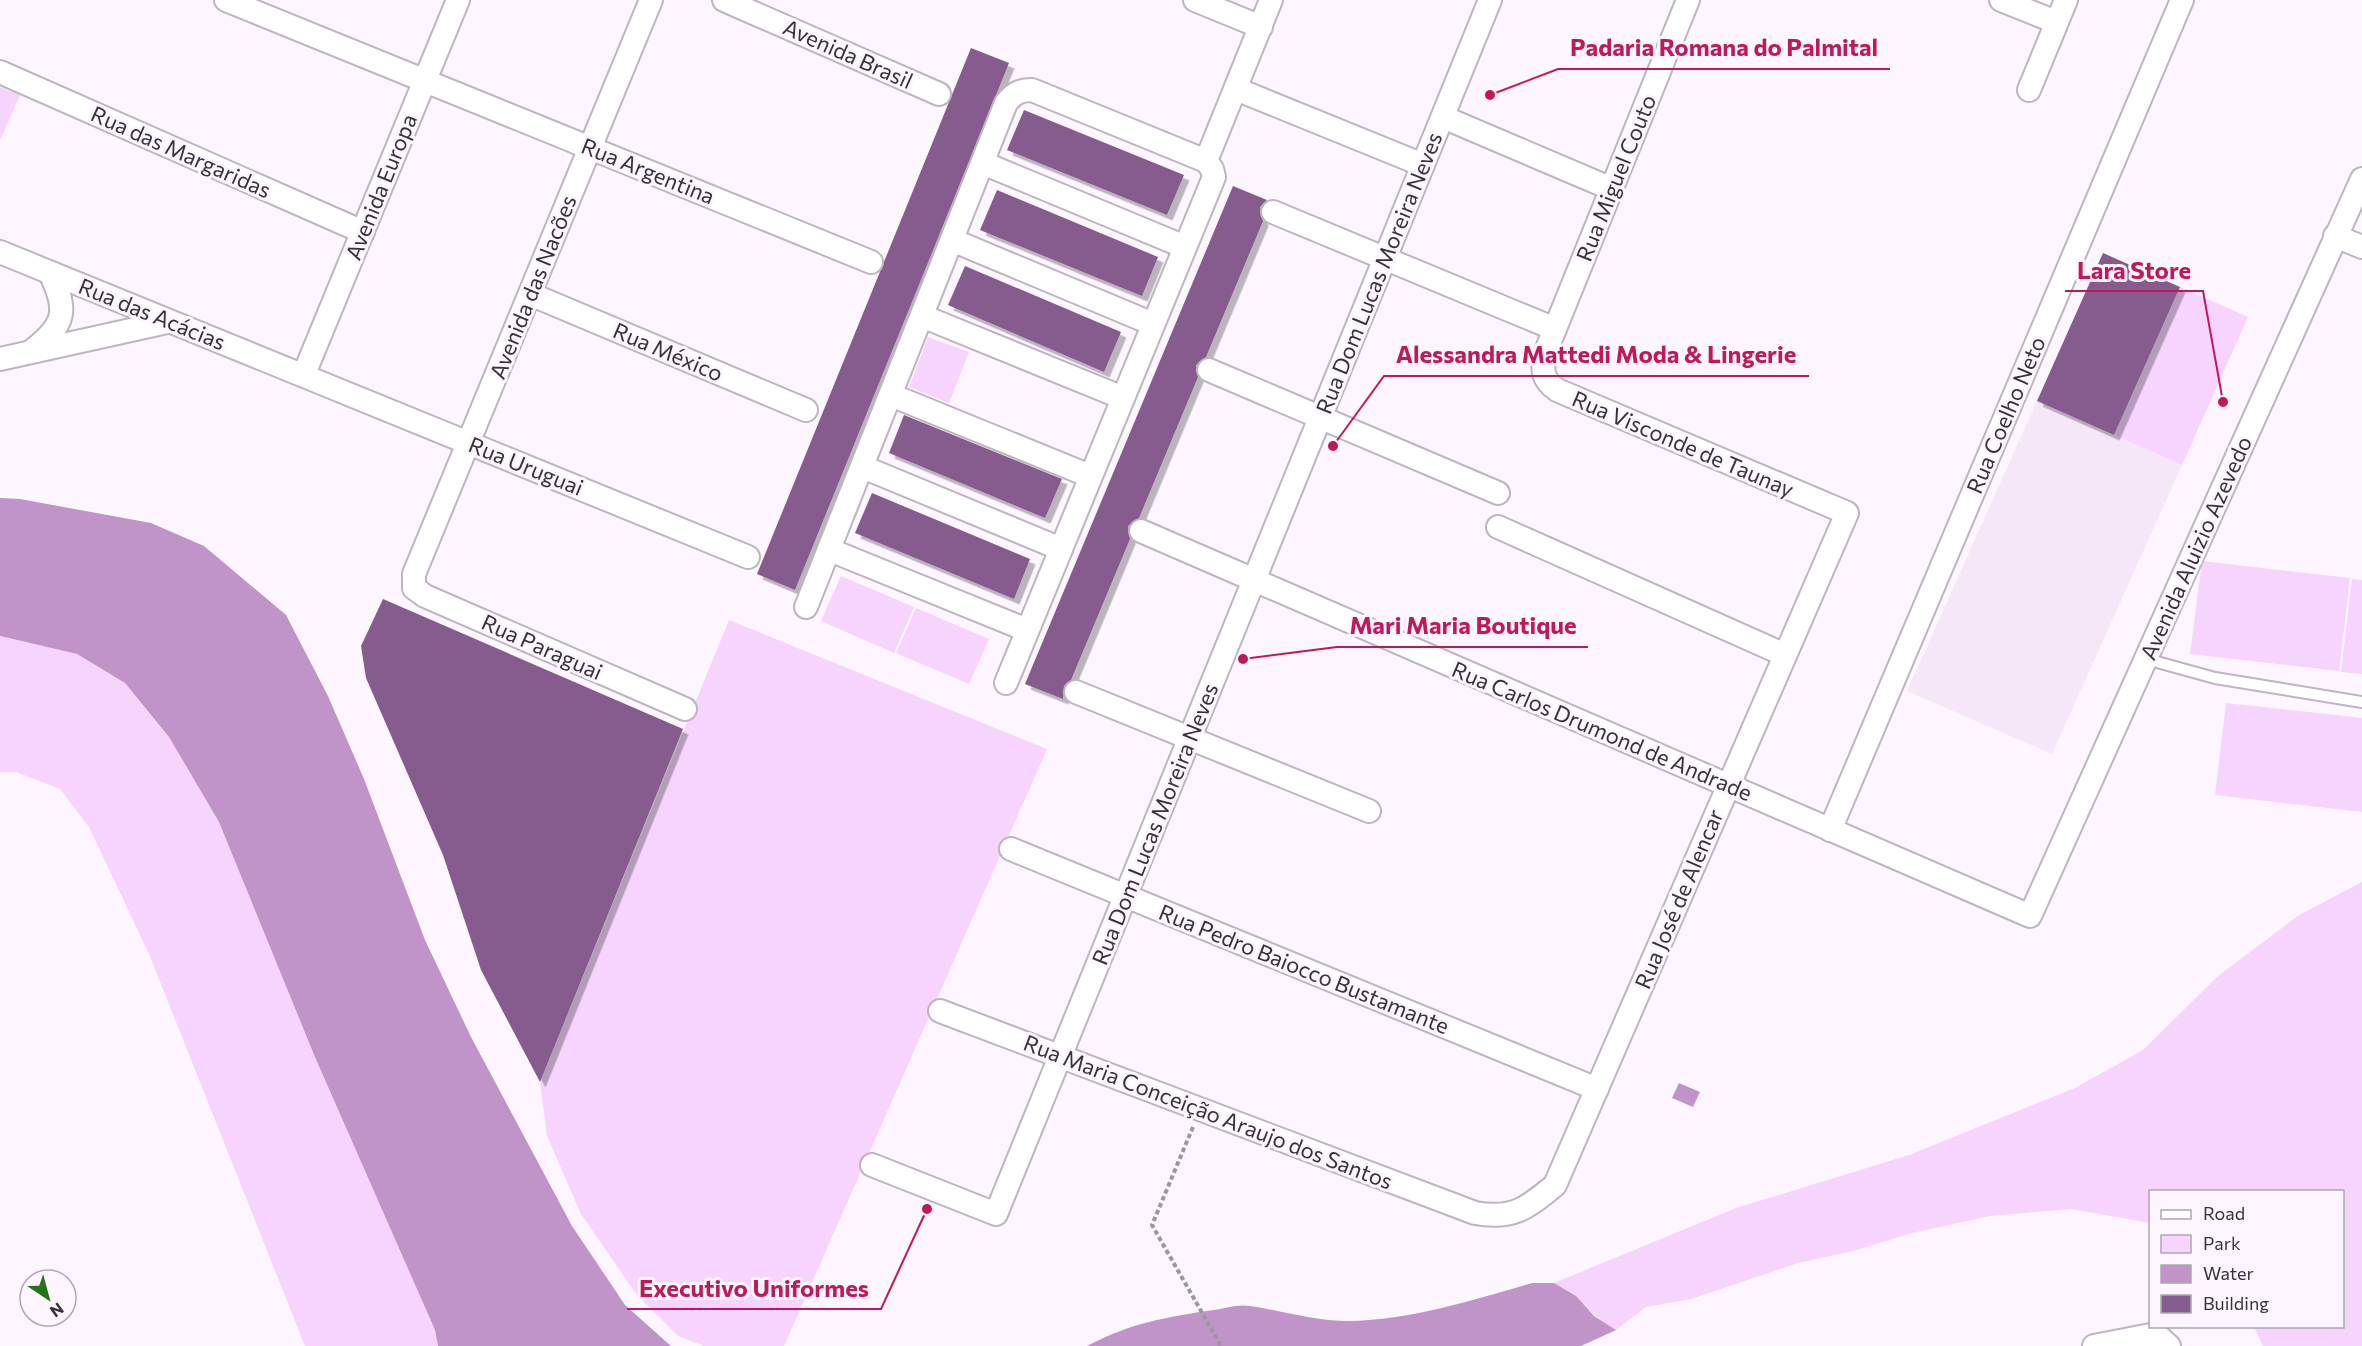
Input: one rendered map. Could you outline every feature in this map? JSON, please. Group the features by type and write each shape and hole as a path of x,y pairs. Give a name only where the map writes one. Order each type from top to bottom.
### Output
{"street":[{"name":"Rua Argentina","path":"226,0 871,262"},
{"name":"Avenida Europa","path":"304,374 458,0"},
{"name":"Avenida das Nacões","path":"414,574 651,0"},
{"name":"Avenida Brasil","path":"724,0 939,94"},
{"path":"1195,0 1261,27"},
{"path":"1206,161 1271,0"},
{"name":"Rua Dom Lucas Moreira Neves","path":"872,1165 996,1214 1490,0"},
{"name":"Rua Miguel Couto","path":"1544,356 1688,0"},
{"path":"2001,0 2056,22"},
{"path":"2028,90 2066,0"},
{"name":"Rua Coelho Neto","path":"1830,830 2182,0"},
{"name":"Rua das Margaridas","path":"0,72 363,232"},
{"path":"1236,88 1423,165"},
{"path":"806,607 1006,103 1012,95 1023,90 1032,90 1206,161 1214,177 1006,683"},
{"path":"1443,117 1612,189"},
{"path":"982,163 1185,248"},
{"name":"Avenida Aluizio Azevedo","path":"2030,916 2362,179"},
{"path":"1273,212 1555,330"},
{"path":"2336,236 2362,247"},
{"path":"952,240 1153,324"},
{"name":"Rua das Acácias","path":"0,252 167,322 304,374"},
{"path":"33,351 52,335 62,317 62,297 50,273"},
{"name":"Rua México","path":"530,294 806,410"},
{"path":"922,316 1123,398"},
{"path":"0,359 167,322"},
{"name":"Rua Visconde de Taunay","path":"1544,356 1542,372 1548,383 1557,390 1847,513"},
{"path":"1209,370 1498,493"},
{"name":"Rua Uruguai","path":"304,374 748,557"},
{"path":"891,395 1090,476"},
{"path":"862,467 1060,549"},
{"name":"Rua José de Alencar","path":"1555,1185 1847,513"},
{"path":"1498,527 1785,655"},
{"name":"Rua Carlos Drumond de Andrade","path":"1141,531 2030,916"},
{"path":"830,550 1027,630"},
{"name":"Rua Paraguai","path":"414,574 414,588 425,596 685,709"},
{"path":"1076,692 1369,811"},
{"name":"Rua Pedro Baiocco Bustamante","path":"1011,849 1597,1089"},
{"name":"Rua Maria Conceição Araujo dos Santos","path":"940,1011 1475,1214 1494,1216 1514,1214 1533,1203 1555,1185"},
{"path":"2094,1346 2141,1335 2156,1334 2169,1346"}],"lane":[{"path":"2146,659 2216,678 2362,702"}],"path":[{"path":"1200,1109 1152,1225 1221,1346"}],"shaded area":[{"path":"2037,401 2182,465 2052,754 1907,691"}],"green space":[{"path":"0,87 20,95 0,140"},
{"path":"2180,287 2248,317 2182,465 2114,435"},
{"path":"928,337 969,352 949,403 909,387"},
{"path":"2202,561 2350,578 2339,671 2190,654"},
{"path":"841,576 914,607 894,653 821,621"},
{"path":"2352,579 2362,580 2362,674 2341,672"},
{"path":"916,608 989,639 969,684 896,653"},
{"path":"729,620 1047,749 784,1346 704,1346 678,1336 637,1295 581,1214 547,1136 540,1082"},
{"path":"0,636 77,654 125,683 169,737 219,822 435,1330 438,1346 305,1346 149,954 89,827 60,789 16,772 0,772"},
{"path":"2226,703 2362,718 2362,812 2215,795"},
{"path":"2362,882 2362,1346 2263,1346 2254,1328 2344,1328 2344,1190 2149,1190 2149,1223 2071,1209 1990,1216 1912,1233 1853,1251 1798,1263 1691,1299 1646,1307 1616,1330 1554,1283 1736,1208 1909,1155 2075,1088 2143,1050 2218,976 2299,915"}],"water":[{"path":"0,498 20,499 151,523 204,546 286,615 328,696 364,779 425,940 471,1037 572,1226 625,1305 671,1346 438,1346 435,1330 315,1057 219,822 169,737 125,683 77,654 0,636"},
{"path":"1679,1083 1700,1092 1693,1107 1672,1098"},
{"path":"1532,1283 1554,1283 1576,1296 1594,1316 1616,1330 1581,1346 1087,1346 1134,1326 1180,1315 1232,1307 1250,1306 1336,1321 1372,1320 1442,1308"}],"building":[{"path":"971,48 1009,63 795,590 757,574"},
{"path":"1024,110 1184,175 1167,215 1007,150"},
{"path":"1233,186 1267,200 1260,207 1263,221 1206,357 1196,365 1198,377 1139,518 1128,526 1130,539 1071,680 1064,686 1063,699 1025,684"},
{"path":"997,190 1158,257 1142,296 980,230"},
{"path":"2103,253 2180,287 2114,435 2037,401"},
{"path":"965,266 1121,332 1104,372 948,305"},
{"path":"904,415 1062,479 1045,518 889,453"},
{"path":"872,493 1030,559 1014,599 855,533"},
{"path":"383,599 683,729 540,1082 481,970 443,855 366,678 361,646"}],"place":[{"name":"Padaria Romana do Palmital","path":"1490,95"},
{"name":"Lara Store","path":"2223,402"},
{"name":"Alessandra Mattedi Moda & Lingerie","path":"1333,446"},
{"name":"Mari Maria Boutique","path":"1243,659"},
{"name":"Executivo Uniformes","path":"927,1209"}]}
